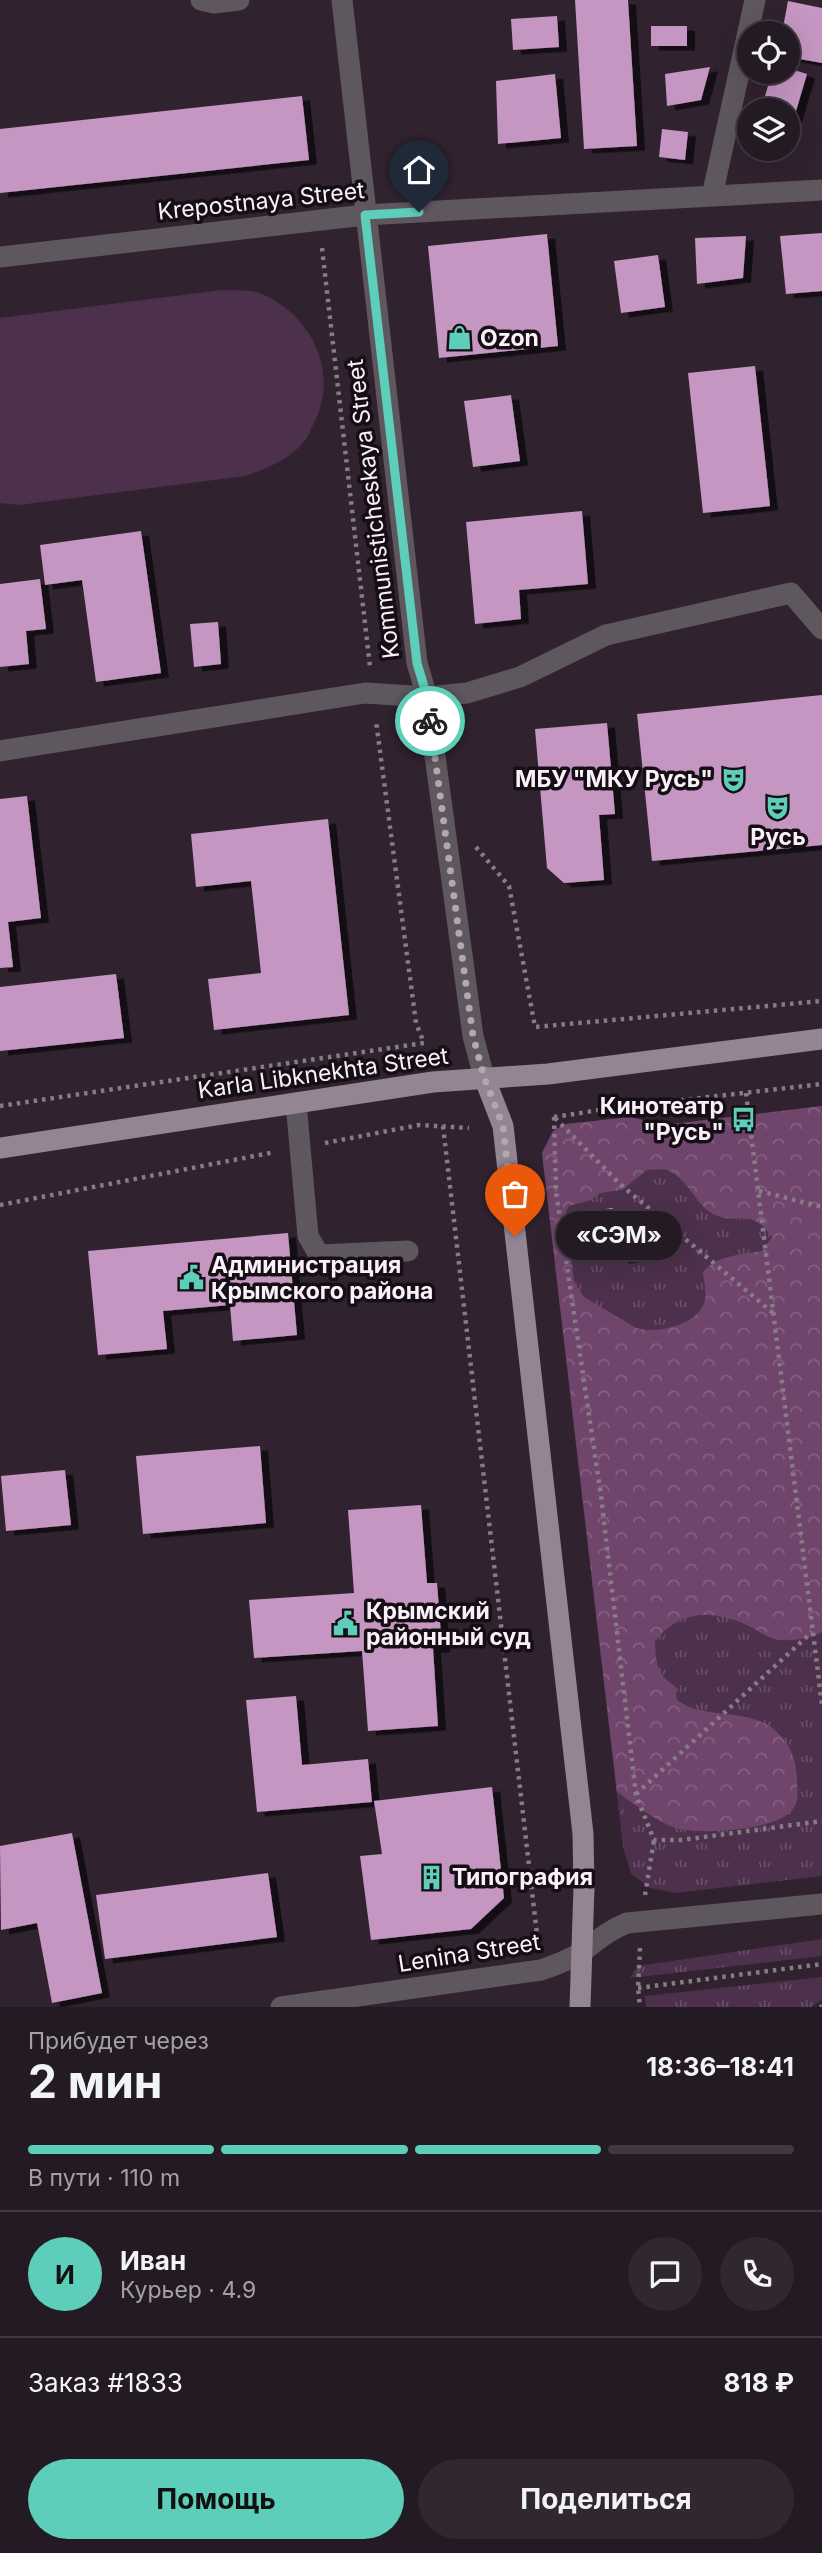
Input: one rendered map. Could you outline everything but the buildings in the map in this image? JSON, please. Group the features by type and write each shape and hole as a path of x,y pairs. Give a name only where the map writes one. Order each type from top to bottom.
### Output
{"main road":[{"name":"Karla Libknekhta Street","path":"0,1148 433,1082 548,1074 822,1039"},
{"name":"Kommunisticheskaya Street","path":"484,1077 503,1126 583,1834 580,2007"}],"street":[{"path":"201,0 214,3 239,0"},
{"name":"Kommunisticheskaya Street","path":"342,0 417,663 427,697 473,1036 484,1077"},
{"path":"712,196 755,0"},
{"name":"Krepostnaya Street","path":"0,257 365,215 822,190"},
{"path":"0,751 372,693 427,697 467,693 520,677 606,635 791,593 822,629"},
{"path":"296,1102 309,1236 319,1255 408,1251"},
{"name":"Lenina Street","path":"281,2007 541,1970 559,1965 610,1930 627,1923 822,1904"}],"path":[{"path":"0,1106 424,1044 416,1023 372,693 321,240"},
{"path":"474,834 475,846 509,886 535,1027 822,1000"},
{"path":"554,1117 822,1084"},
{"path":"746,1093 822,1705"},
{"path":"554,1117 620,1184 773,1314"},
{"path":"554,1117 556,1192 601,1496 636,1795 654,1840 682,1840 822,1821"},
{"path":"324,1143 419,1125 469,1128"},
{"path":"443,1126 541,1970"},
{"path":"0,1205 284,1151"},
{"path":"759,1191 822,1207"},
{"path":"636,1795 812,1632"},
{"path":"640,2007 638,1988 822,1964"}],"green space":[{"path":"222,290 255,292 277,302 306,329 316,346 324,384 321,404 308,435 298,449 277,463 245,476 19,505 0,503 0,318"},
{"path":"822,1106 822,1876 675,1893 651,1888 631,1874 623,1847 542,1153 553,1131 566,1124 630,1117 664,1125"},
{"path":"822,1106 822,1632 801,1639 779,1640 736,1621 699,1615 676,1623 655,1641 658,1667 664,1677 675,1686 677,1700 703,1711 759,1721 772,1728 792,1753 798,1790 793,1809 785,1816 756,1827 720,1831 687,1830 668,1825 617,1792 542,1153 553,1131 566,1124 630,1117 664,1125","holes":["647,1170 669,1171 682,1180 713,1214 730,1219 750,1219 764,1227 772,1237 762,1251 730,1257 709,1266 703,1272 705,1298 698,1313 673,1327 653,1330 636,1328 584,1297 574,1281 566,1212 569,1206 591,1200 600,1193 622,1190"]},
{"path":"822,1939 822,1956 630,1978 638,1966"},
{"path":"822,1977 822,2000 811,2007 646,2007 645,1996"}],"way so far":[{"path":"430,721 473,1036 484,1077 503,1126 515,1236"}],"place":[{"name":"Ozon","path":"460,338"},
{"name":"МБУ \"МКУ Русь\"","path":"733,779"},
{"name":"Русь","path":"778,807"},
{"name":"Кинотеатр \"Русь\"","path":"744,1119"},
{"name":"«СЭМ»","path":"515,1236"},
{"name":"Администрация Крымского района","path":"191,1278"},
{"name":"Крымский районный суд","path":"346,1624"},
{"name":"Типография","path":"432,1877"}],"route":[{"path":"419,212 365,215 417,663 427,697 430,721"}]}
